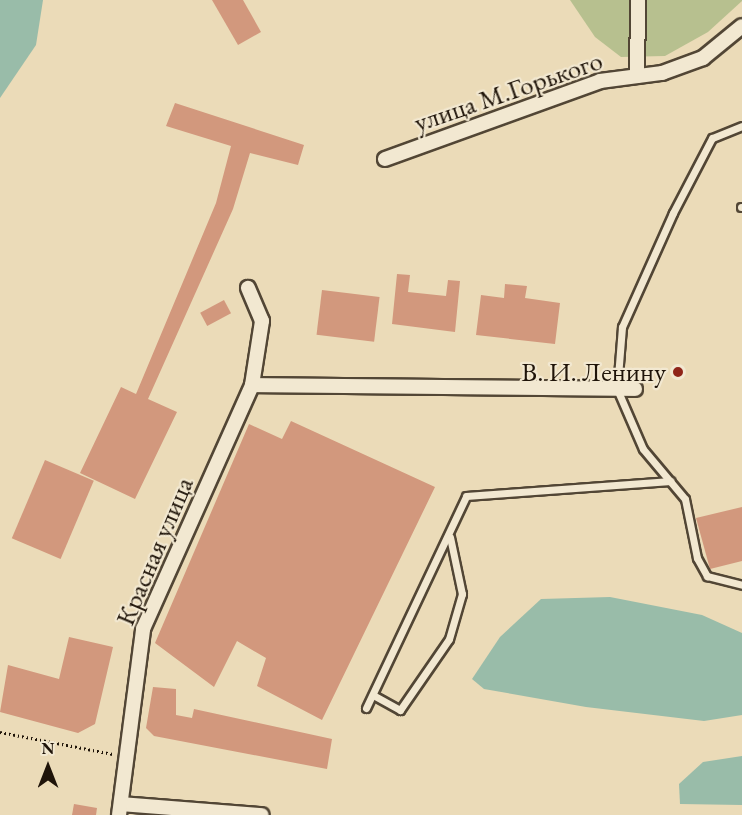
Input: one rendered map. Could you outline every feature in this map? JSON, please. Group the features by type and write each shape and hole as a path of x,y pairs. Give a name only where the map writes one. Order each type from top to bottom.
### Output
{"street":[{"path":"636,76 638,0"},
{"name":"улица М.Горького","path":"385,159 600,81 636,76 704,58 742,27"},
{"name":"Красная улица","path":"120,809 143,629 252,385 262,321 248,288"},
{"path":"252,385 635,389"},
{"path":"120,809 262,815"}],"lane":[{"path":"742,126 712,138 673,213 622,327 617,389 643,449 685,499 697,558 707,576 742,585"},
{"path":"366,708 450,537 466,496 670,481"},
{"path":"373,694 400,710 449,639 462,594 450,537"}],"path":[{"path":"0,732 127,757"}],"shaded area":[{"path":"0,0 43,0 36,45 0,98"},
{"path":"570,0 742,1 708,32 665,56 621,57 595,37"},
{"path":"610,597 702,615 742,633 742,715 704,721 586,707 484,689 472,679 500,637 541,599"},
{"path":"742,756 742,805 680,804 679,784 703,762"}],"building":[{"path":"212,0 243,0 261,32 238,45"},
{"path":"175,103 304,145 298,165 250,153 233,209 148,399 177,412 135,499 80,473 121,387 136,394 216,203 231,146 166,126"},
{"path":"397,274 410,275 408,292 446,296 448,280 460,281 455,332 392,324"},
{"path":"505,284 527,286 525,298 560,303 555,344 476,335 481,295 504,298"},
{"path":"322,290 380,297 374,342 317,335"},
{"path":"224,300 231,313 207,326 200,313"},
{"path":"291,421 435,487 322,720 257,686 266,658 237,641 214,687 155,643 249,424 282,439"},
{"path":"45,460 94,481 61,559 12,538"},
{"path":"742,507 742,561 710,569 696,518"},
{"path":"69,637 113,647 95,724 78,733 0,712 8,665 59,679"},
{"path":"153,687 176,689 176,715 192,718 194,709 332,739 327,769 154,736 146,728"},
{"path":"74,804 97,808 96,815 72,815"}],"place":[{"name":"В. И. Ленину","path":"678,372"}]}
